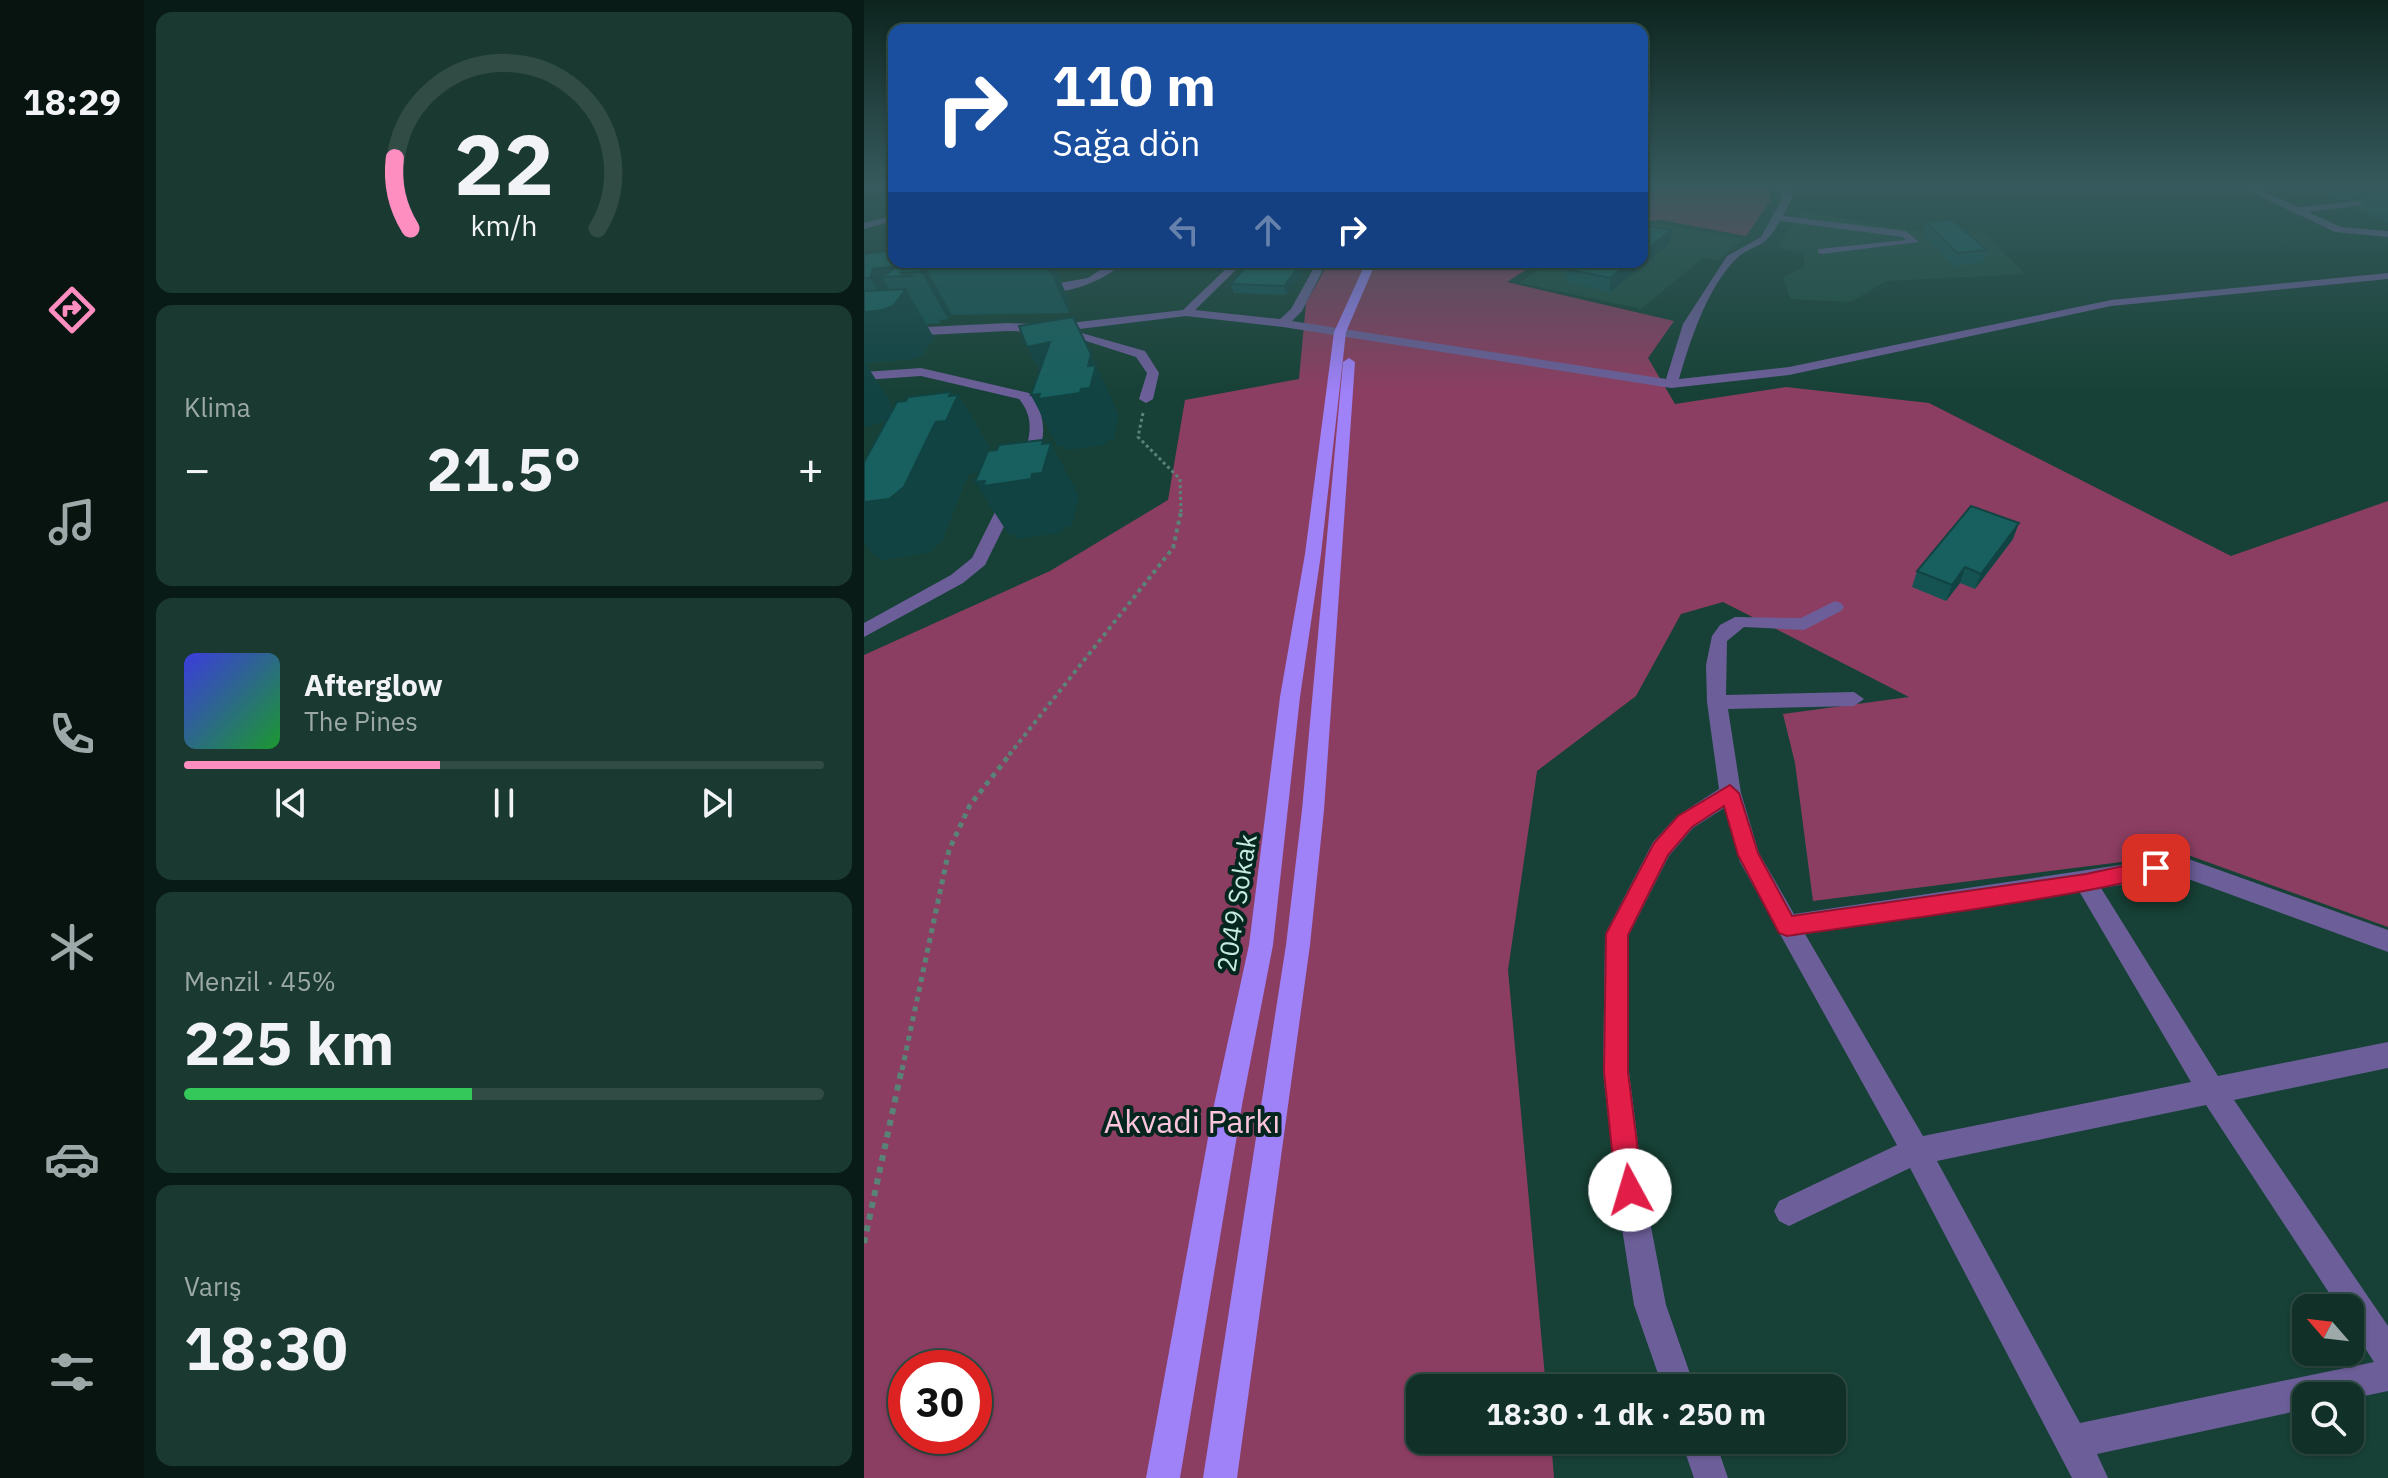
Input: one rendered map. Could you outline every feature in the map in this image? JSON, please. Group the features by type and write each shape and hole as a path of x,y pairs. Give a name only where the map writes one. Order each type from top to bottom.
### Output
{"main road":[{"path":"1220,1478 1298,945 1313,810 1346,333 1369,268"},
{"path":"1346,333 1378,268"},
{"name":"2049 Sokak","path":"1163,1478 1225,1120 1261,945 1290,697 1346,333"}],"street":[{"path":"1671,384 1689,324 1731,258 1736,255"},
{"path":"1018,288 1078,283 1111,268"},
{"path":"1186,313 1233,268"},
{"path":"1283,323 1296,311 1319,268"},
{"path":"864,334 1008,327 1052,329 1186,313 1283,323 1671,384 1789,371 2111,303 2388,276"},
{"path":"1052,329 1141,354 1153,373 1146,399"},
{"path":"864,376 921,372 1006,389 1024,396 1034,406 1038,420 1036,444 979,561 957,579 864,631"},
{"path":"1835,607 1812,623 1741,621 1726,629 1718,640 1715,665 1717,702 1730,793 1748,855 1916,1151 2091,1478"},
{"path":"1717,702 1854,699"},
{"path":"1674,1374 1650,1305 1630,1190 1616,1072 1617,934 1661,849 1685,822 1730,793"},
{"path":"1787,926 2086,883 2180,866 2388,941"},
{"path":"2086,883 2210,1088 2388,1354"},
{"path":"1789,1211 1916,1151 2210,1088 2388,1055"},
{"path":"2072,1442 2388,1375"},
{"path":"1703,1454 1711,1478"}],"path":[{"path":"864,1243 949,850 970,805 1173,548 1181,517 1180,479 1138,437 1146,399"}],"shaded area":[{"path":"1648,255 1725,255 1719,260 1703,258 1641,309 1519,283 1541,268 1648,268"},
{"path":"1803,255 2006,255 2025,274 1886,281 1851,302 1790,299 1783,277 1805,267"}],"green space":[{"name":"Akvadi Parkı","path":"1326,268 1529,268 1507,282 1674,321 1648,358 1675,404 1786,387 1929,403 2231,556 2388,501 2388,927 2185,854 1813,901 1795,763 1783,714 1909,697 1723,602 1681,614 1636,696 1537,771 1508,970 1545,1374 1406,1374 1406,1454 1552,1454 1554,1478 864,1478 864,655 1050,571 1168,500 1185,400 1299,379 1306,303"}],"building":[{"path":"864,255 888,255 888,267 873,269 870,278 864,278"},
{"path":"895,268 926,268 921,272 900,273 913,276 882,277"},
{"path":"1245,268 1298,268 1284,286 1231,284"},
{"path":"1567,268 1622,268 1610,278"},
{"path":"906,289 893,306 864,312 864,291"},
{"path":"1073,317 1091,354 1088,366 1096,365 1090,388 1081,389 1080,393 1038,399 1040,394 1031,395 1050,342 1027,347 1019,326"},
{"path":"951,392 949,396 958,395 946,421 936,422 904,487 889,499 864,502 864,462 897,402 906,401 908,397"},
{"path":"1043,440 1042,444 1051,443 1042,473 1032,474 1031,479 983,486 985,481 975,482 988,451 997,450 999,445"},
{"path":"1971,506 2019,523 1981,574 1965,567 1952,585 1917,571"}],"route":[{"path":"1630,1190 1616,1072 1614,987 1617,934 1661,849 1685,822 1730,793 1748,855 1787,926 2086,883 2156,868"}]}
